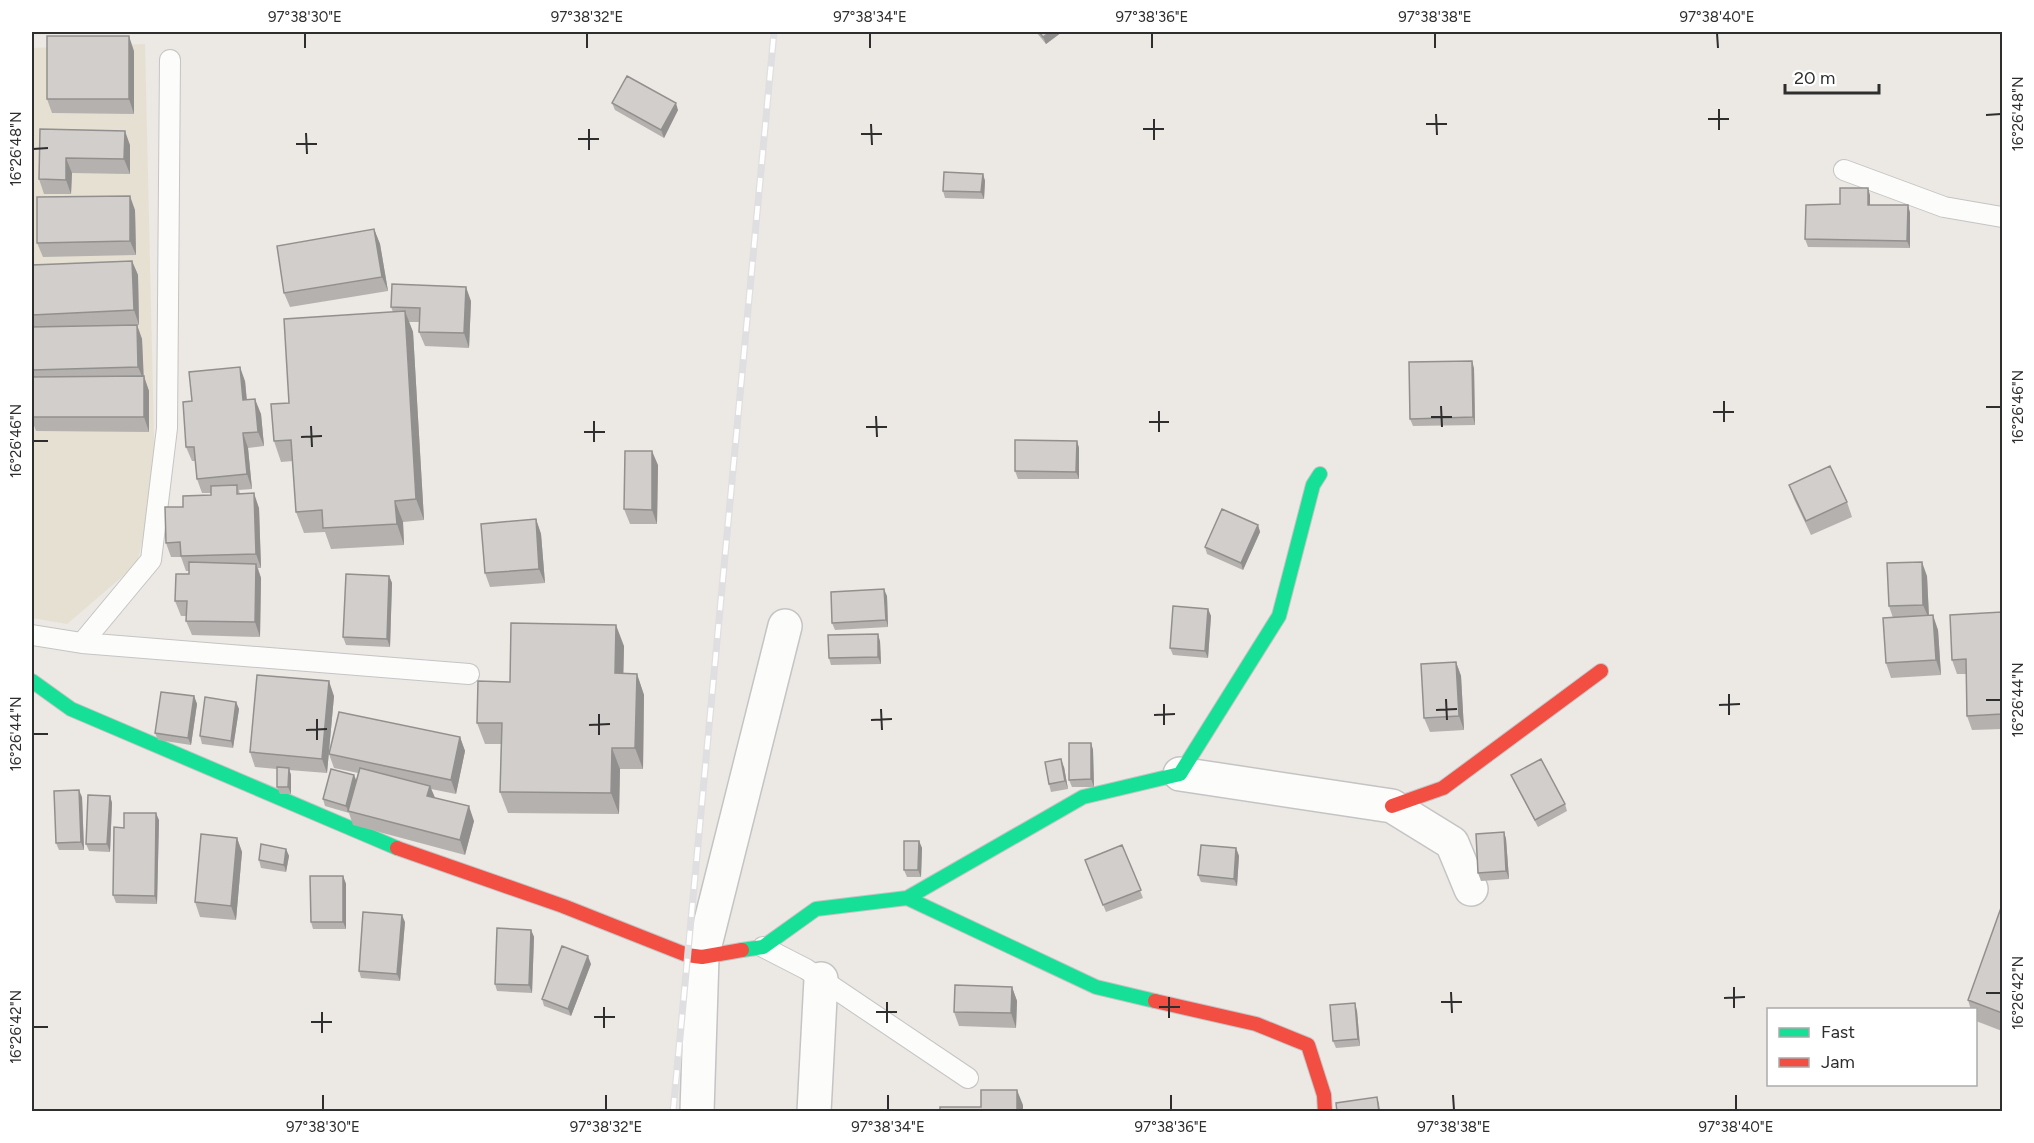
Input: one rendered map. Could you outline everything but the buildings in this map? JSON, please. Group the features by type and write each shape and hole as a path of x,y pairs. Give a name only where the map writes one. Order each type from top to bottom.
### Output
{"street":[{"path":"1180,774 1279,616 1312,485 1320,474"},
{"path":"697,1112 702,957 784,626"},
{"path":"1392,806 1443,789 1601,671"},
{"path":"32,681 71,709 378,842 563,906 687,954 702,957 763,947 816,909 907,898 1083,797 1180,774 1392,806 1452,843 1471,889"},
{"path":"907,898 1096,987 1256,1024 1308,1045 1324,1095 1325,1112"},
{"path":"814,1112 821,978"}],"lane":[{"path":"82,643 151,560 167,428 170,60"},
{"path":"1844,170 1944,207 2002,217"},
{"path":"32,635 82,643 469,674"},
{"path":"763,947 821,978 968,1078"}],"shaded area":[{"path":"145,44 155,483 137,564 67,624 32,618 32,48"}],"railway":[{"path":"673,1112 774,32"}],"traffic: fast":[{"path":"907,898 1083,797 1180,774 1279,616 1313,485 1320,474"},
{"path":"32,681 71,709 397,848"},
{"path":"742,950 763,947 816,909 907,898 1096,987 1155,1001"}],"traffic: jam":[{"path":"1392,806 1443,788 1601,671"},
{"path":"397,848 563,906 687,955 702,957 742,950"},
{"path":"1155,1001 1256,1024 1308,1045 1324,1095 1325,1112"}]}
